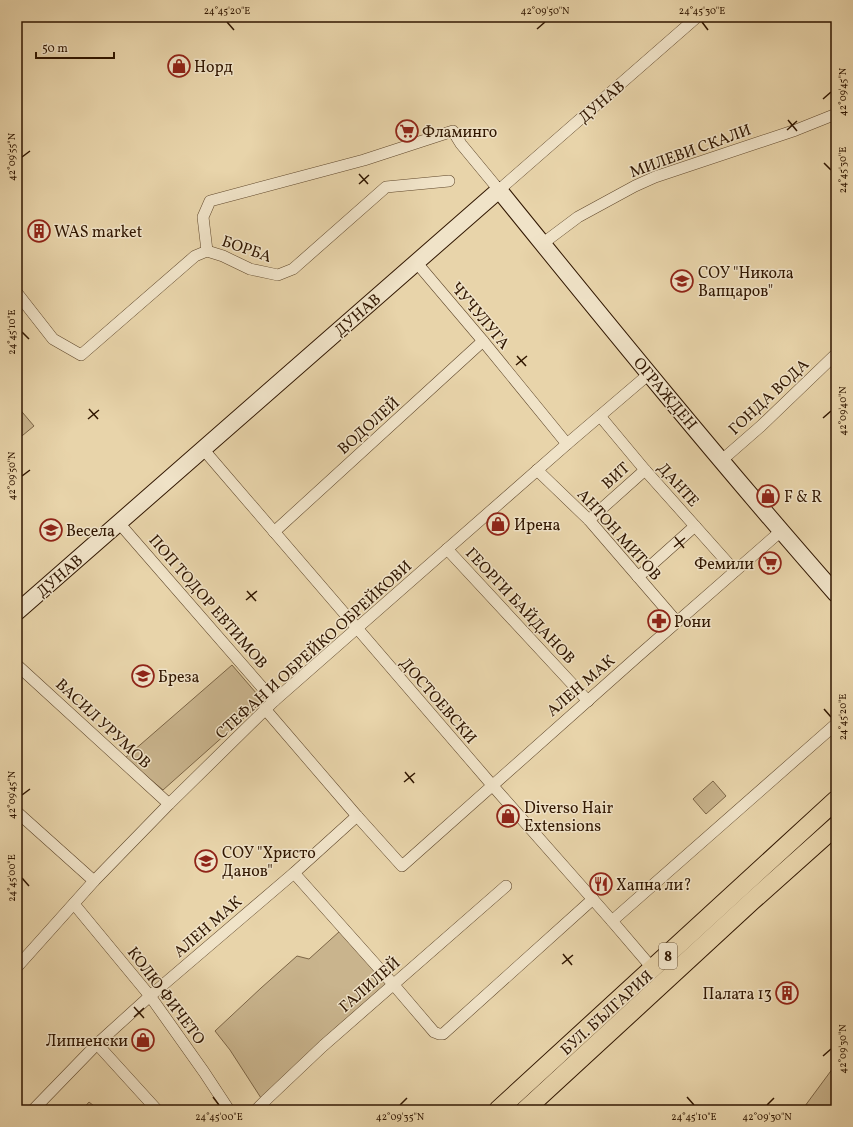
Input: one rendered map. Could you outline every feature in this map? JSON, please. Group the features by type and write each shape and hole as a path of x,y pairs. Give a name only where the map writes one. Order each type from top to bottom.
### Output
{"main road":[{"name":"БУЛ. БЪЛГАРИЯ","path":"498,1110 836,800"},
{"name":"8","path":"525,1110 752,901 836,826"}],"street":[{"name":"ДУНАВ","path":"17,612 697,17"},
{"name":"МИЛЕВИ СКАЛИ","path":"542,244 578,217 635,186 655,177 796,130 836,114"},
{"path":"207,251 203,217 210,201 364,160 453,131 498,190"},
{"name":"БОРБА","path":"17,293 53,339 81,355 195,256 207,251 250,269 278,275 293,269 386,187 449,181"},
{"name":"ОГРАЖДЕН","path":"498,190 649,374 836,594"},
{"name":"ЧУЧУЛУГА","path":"416,262 567,444"},
{"name":"ВОДОЛЕЙ","path":"274,532 483,341"},
{"name":"ГОНДА ВОДА","path":"722,460 761,426 836,354"},
{"name":"СТЕФАН И ОБРЕЙКО ОБРЕЙКОВИ","path":"17,967 94,881 265,709 649,374"},
{"name":"ДАНТЕ","path":"600,416 645,470 735,571"},
{"name":"ДОСТОЕВСКИ","path":"203,449 357,629 653,969"},
{"name":"АНТОН МИТОВ","path":"538,470 588,520 677,622"},
{"name":"ВИТ","path":"588,520 645,470"},
{"name":"ПОП ТОДОР ЕВТИМОВ","path":"120,523 274,701"},
{"path":"638,577 695,526"},
{"name":"АЛЕН МАК","path":"33,1110 97,1044 150,996 294,873 357,816 402,866 781,531"},
{"name":"ГЕОРГИ БАЙДАНОВ","path":"447,549 588,700"},
{"name":"ВАСИЛ УРУМОВ","path":"17,665 169,804"},
{"path":"265,709 357,816"},
{"path":"612,921 836,724"},
{"path":"17,812 94,881"},
{"path":"294,873 434,1032 439,1034 443,1034 593,899"},
{"name":"ГАЛИЛЕЙ","path":"256,1110 322,1046 506,886"},
{"name":"КОЛЮ ФИЧЕТО","path":"74,904 150,996 229,1110"},
{"path":"97,1044 157,1110"}],"shaded area":[{"path":"17,406 34,426 17,440"},
{"path":"232,665 263,701 163,790 125,758"},
{"path":"713,781 726,796 706,814 693,799"},
{"path":"340,931 387,984 261,1098 230,1050 215,1031 297,956 309,959"},
{"path":"836,1064 836,1110 802,1110"},
{"path":"89,1102 99,1110 82,1110"}],"place":[{"name":"Норд","path":"179,66"},
{"name":"Фламинго","path":"407,131"},
{"name":"WAS market","path":"39,231"},
{"name":"СОУ \"Никола Вапцаров\"","path":"682,281"},
{"name":"F & R","path":"768,496"},
{"name":"Ирена","path":"498,524"},
{"name":"Весела","path":"51,530"},
{"name":"Фемили","path":"770,563"},
{"name":"Рони","path":"659,621"},
{"name":"Бреза","path":"143,676"},
{"name":"Diverso Hair Extensions","path":"508,816"},
{"name":"СОУ \"Христо Данов\"","path":"206,861"},
{"name":"Хапна ли?","path":"601,884"},
{"name":"Палата 13","path":"787,993"},
{"name":"Липненски","path":"143,1040"}]}
